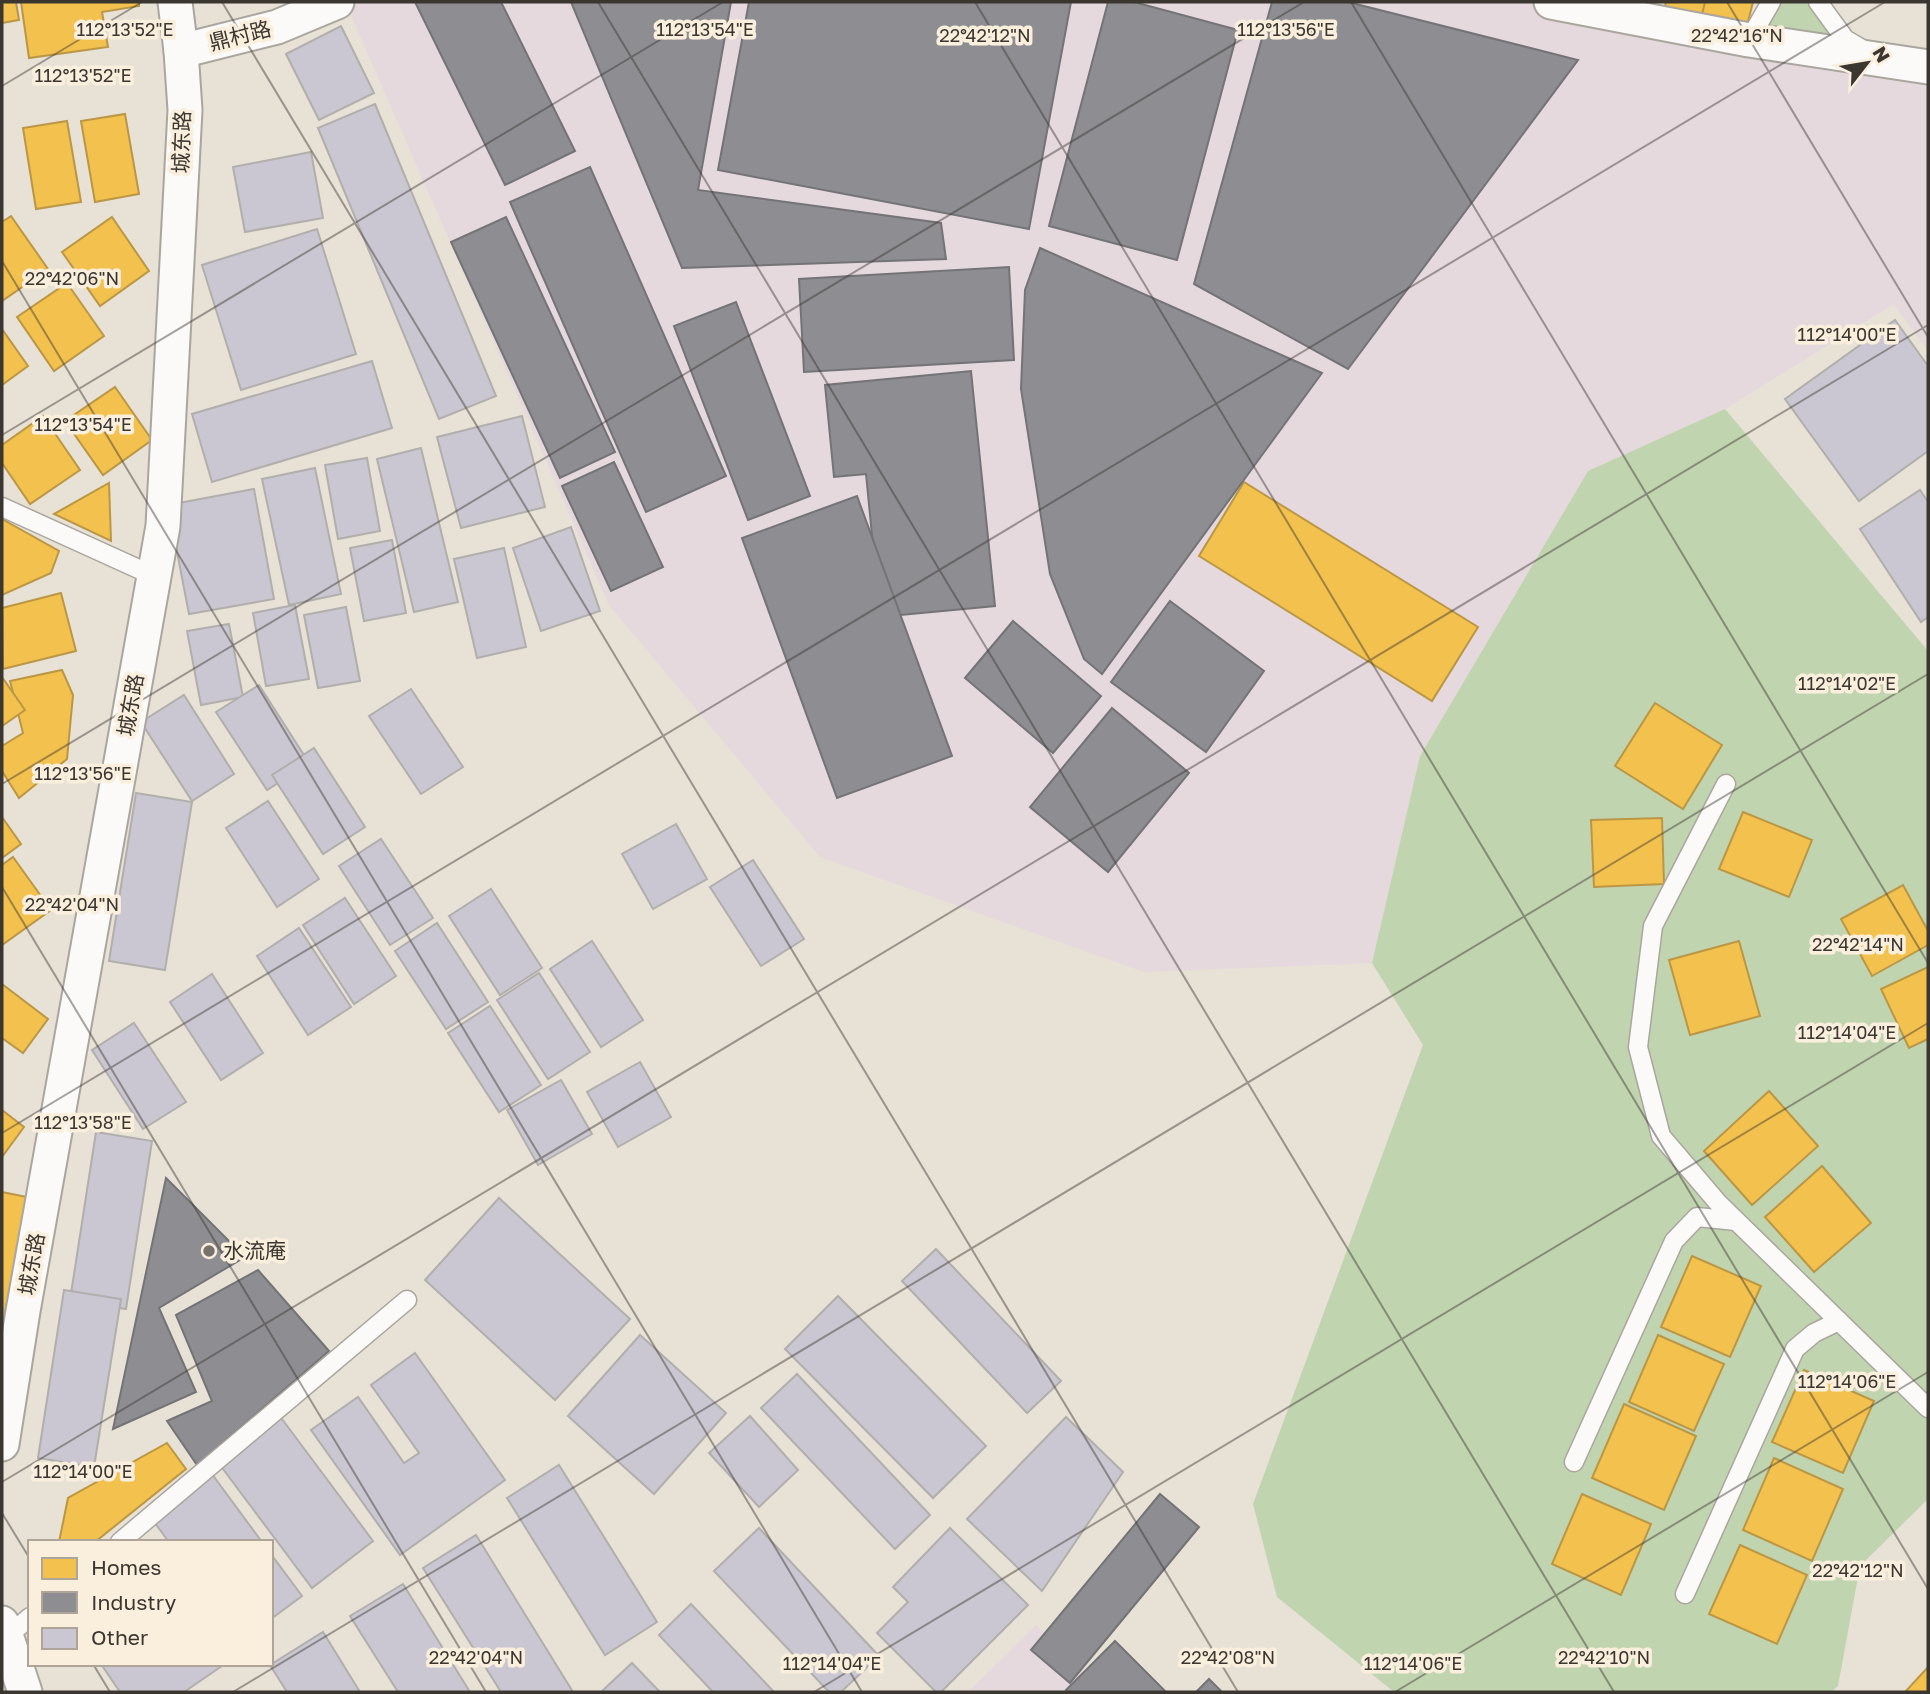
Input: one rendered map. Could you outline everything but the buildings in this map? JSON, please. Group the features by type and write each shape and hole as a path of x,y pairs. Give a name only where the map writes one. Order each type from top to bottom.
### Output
{"street":[{"name":"城东路","path":"2,1444 23,1311 163,527 185,110 176,2"},
{"name":"鼎村路","path":"181,51 277,27 337,2"},
{"path":"1551,2 1749,40 1928,67"},
{"path":"10,1630 25,1692"}],"lane":[{"path":"1749,40 1771,2"},
{"path":"1818,2 1845,38 1880,60"},
{"path":"2,507 154,576"},
{"path":"1726,785 1653,926 1638,1047 1661,1136 1719,1204 1928,1408"},
{"path":"1574,1462 1674,1241 1697,1217 1736,1221"},
{"path":"122,1540 407,1300"},
{"path":"1685,1594 1795,1349 1814,1333 1839,1321"}],"shaded area":[{"path":"345,2 1551,2 1928,67 1928,351 1894,304 1725,409 1588,471 1420,756 1372,963 1144,972 820,857 609,605"},
{"path":"1036,1625 1104,1692 968,1692"}],"green space":[{"path":"1782,2 1806,2 1836,40 1765,31"},
{"path":"1725,409 1928,651 1928,1499 1860,1566 1838,1686 1831,1692 1394,1692 1277,1597 1253,1504 1423,1045 1372,963 1420,756 1588,471"}],"place":[{"name":"水流庵","path":"209,1251"}]}
